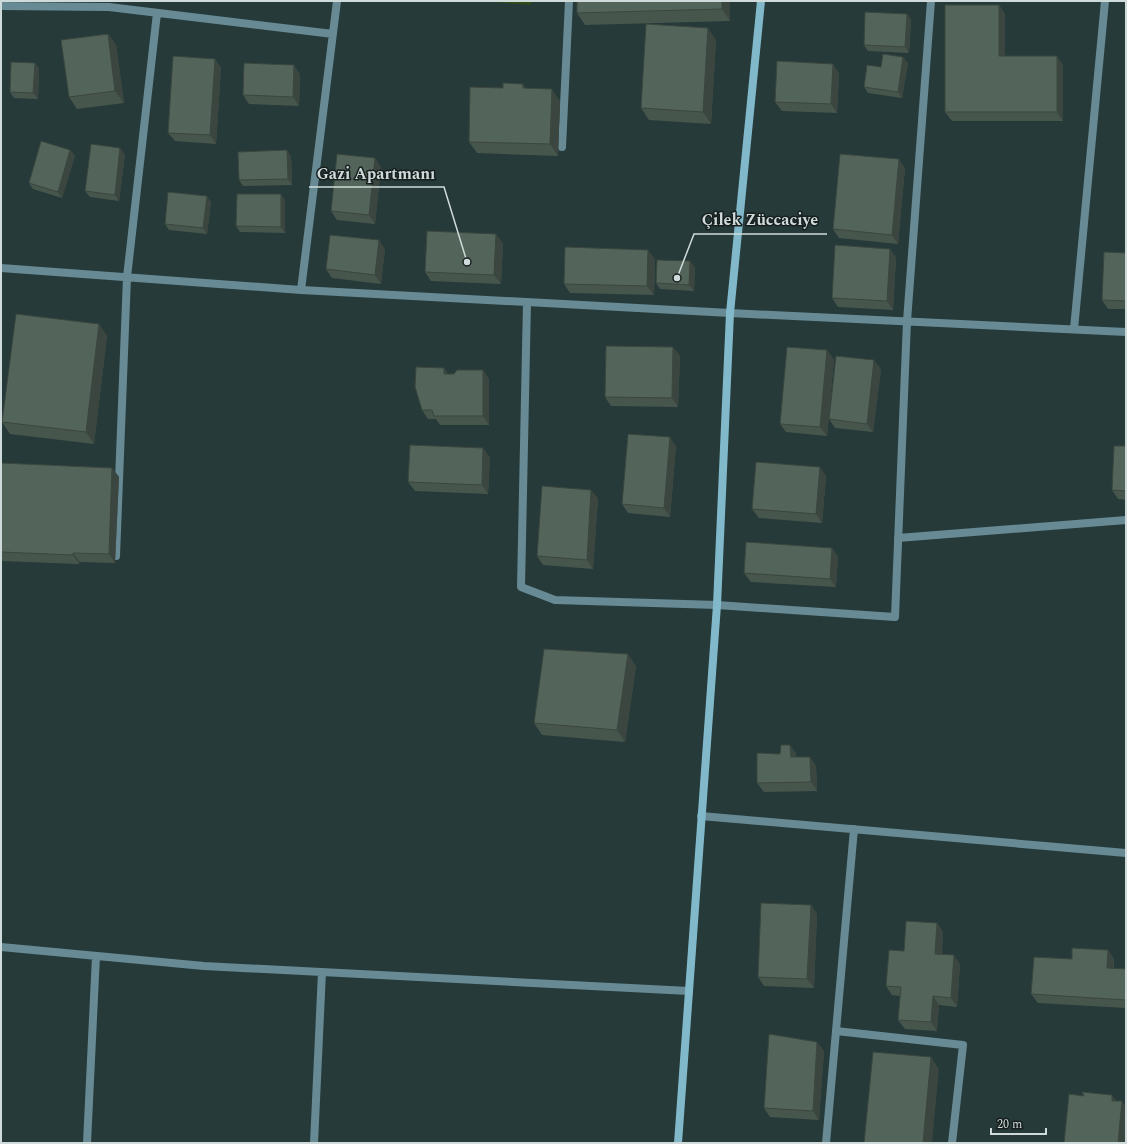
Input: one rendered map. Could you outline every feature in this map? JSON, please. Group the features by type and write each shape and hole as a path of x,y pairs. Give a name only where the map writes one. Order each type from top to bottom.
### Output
{"main road":[{"path":"678,1143 717,605 730,313 761,1"}],"street":[{"path":"301,290 337,1"},
{"path":"562,147 569,1"},
{"path":"527,302 521,587 555,600 717,605 895,617 907,321 931,1"},
{"path":"1074,329 1105,1"},
{"path":"1,6 109,7 333,34"},
{"path":"116,556 127,277 157,13"},
{"path":"1,268 301,290 1126,332"},
{"path":"898,538 1126,520"},
{"path":"701,816 1126,853"},
{"path":"826,1143 854,829"},
{"path":"1,947 204,966 689,991"},
{"path":"87,1143 96,956"},
{"path":"314,1143 322,972"},
{"path":"836,1031 963,1045 952,1143"}],"green space":[{"path":"480,1 531,1 531,5"}],"building":[{"path":"577,1 722,1 722,9 577,13"},
{"path":"945,5 999,5 999,56 1057,56 1057,112 945,112"},
{"path":"865,12 907,14 905,47 864,45"},
{"path":"646,24 708,28 703,112 641,108"},
{"path":"108,34 115,91 69,97 61,40"},
{"path":"883,54 903,57 898,92 864,87 867,65 881,67"},
{"path":"173,56 215,59 210,135 168,133"},
{"path":"777,61 833,64 831,104 775,102"},
{"path":"11,62 35,63 33,93 10,92"},
{"path":"244,63 294,65 293,97 243,95"},
{"path":"503,83 523,84 523,88 552,89 550,144 469,142 470,87 503,88"},
{"path":"41,141 70,150 58,192 29,183"},
{"path":"91,144 120,148 115,195 85,191"},
{"path":"287,150 288,179 239,180 238,152"},
{"path":"337,154 375,158 369,215 331,211"},
{"path":"840,154 899,159 892,235 833,229"},
{"path":"168,192 207,196 203,228 165,224"},
{"path":"237,194 281,194 281,227 236,226"},
{"path":"427,231 496,234 494,275 425,272"},
{"path":"330,235 379,240 375,275 326,269"},
{"path":"835,245 890,249 887,301 832,298"},
{"path":"565,247 648,250 647,286 564,284"},
{"path":"1104,252 1126,253 1126,301 1102,300"},
{"path":"657,260 690,261 689,285 656,283"},
{"path":"16,314 99,324 86,432 2,422"},
{"path":"606,346 673,347 672,398 605,397"},
{"path":"787,347 827,350 820,427 780,424"},
{"path":"836,356 874,360 867,424 829,419"},
{"path":"416,367 444,368 444,374 454,374 457,370 483,370 483,416 434,416 432,410 422,410 415,387"},
{"path":"628,434 670,437 664,508 622,504"},
{"path":"410,445 483,448 482,485 408,482"},
{"path":"1114,446 1126,446 1126,491 1112,490"},
{"path":"756,462 820,467 816,514 752,509"},
{"path":"1,463 112,468 109,554 73,553 73,555 1,552"},
{"path":"542,486 591,490 587,560 537,556"},
{"path":"746,542 832,548 830,579 744,573"},
{"path":"544,649 628,654 617,730 534,723"},
{"path":"781,745 790,745 791,757 810,757 811,782 757,783 757,753 780,754"},
{"path":"761,903 811,905 807,979 758,977"},
{"path":"906,921 937,923 935,954 954,955 951,998 933,996 931,1022 898,1020 901,987 886,986 889,950 904,951"},
{"path":"1072,948 1108,950 1107,968 1126,969 1126,1000 1031,994 1034,957 1072,959"},
{"path":"769,1034 817,1042 813,1111 764,1108"},
{"path":"873,1052 931,1057 923,1143 864,1143"},
{"path":"1082,1092 1112,1095 1112,1101 1122,1101 1118,1143 1064,1143 1069,1094 1084,1096"}],"place":[{"name":"Gazi Apartmanı","path":"467,262"},
{"name":"Çilek Züccaciye","path":"677,278"}]}
